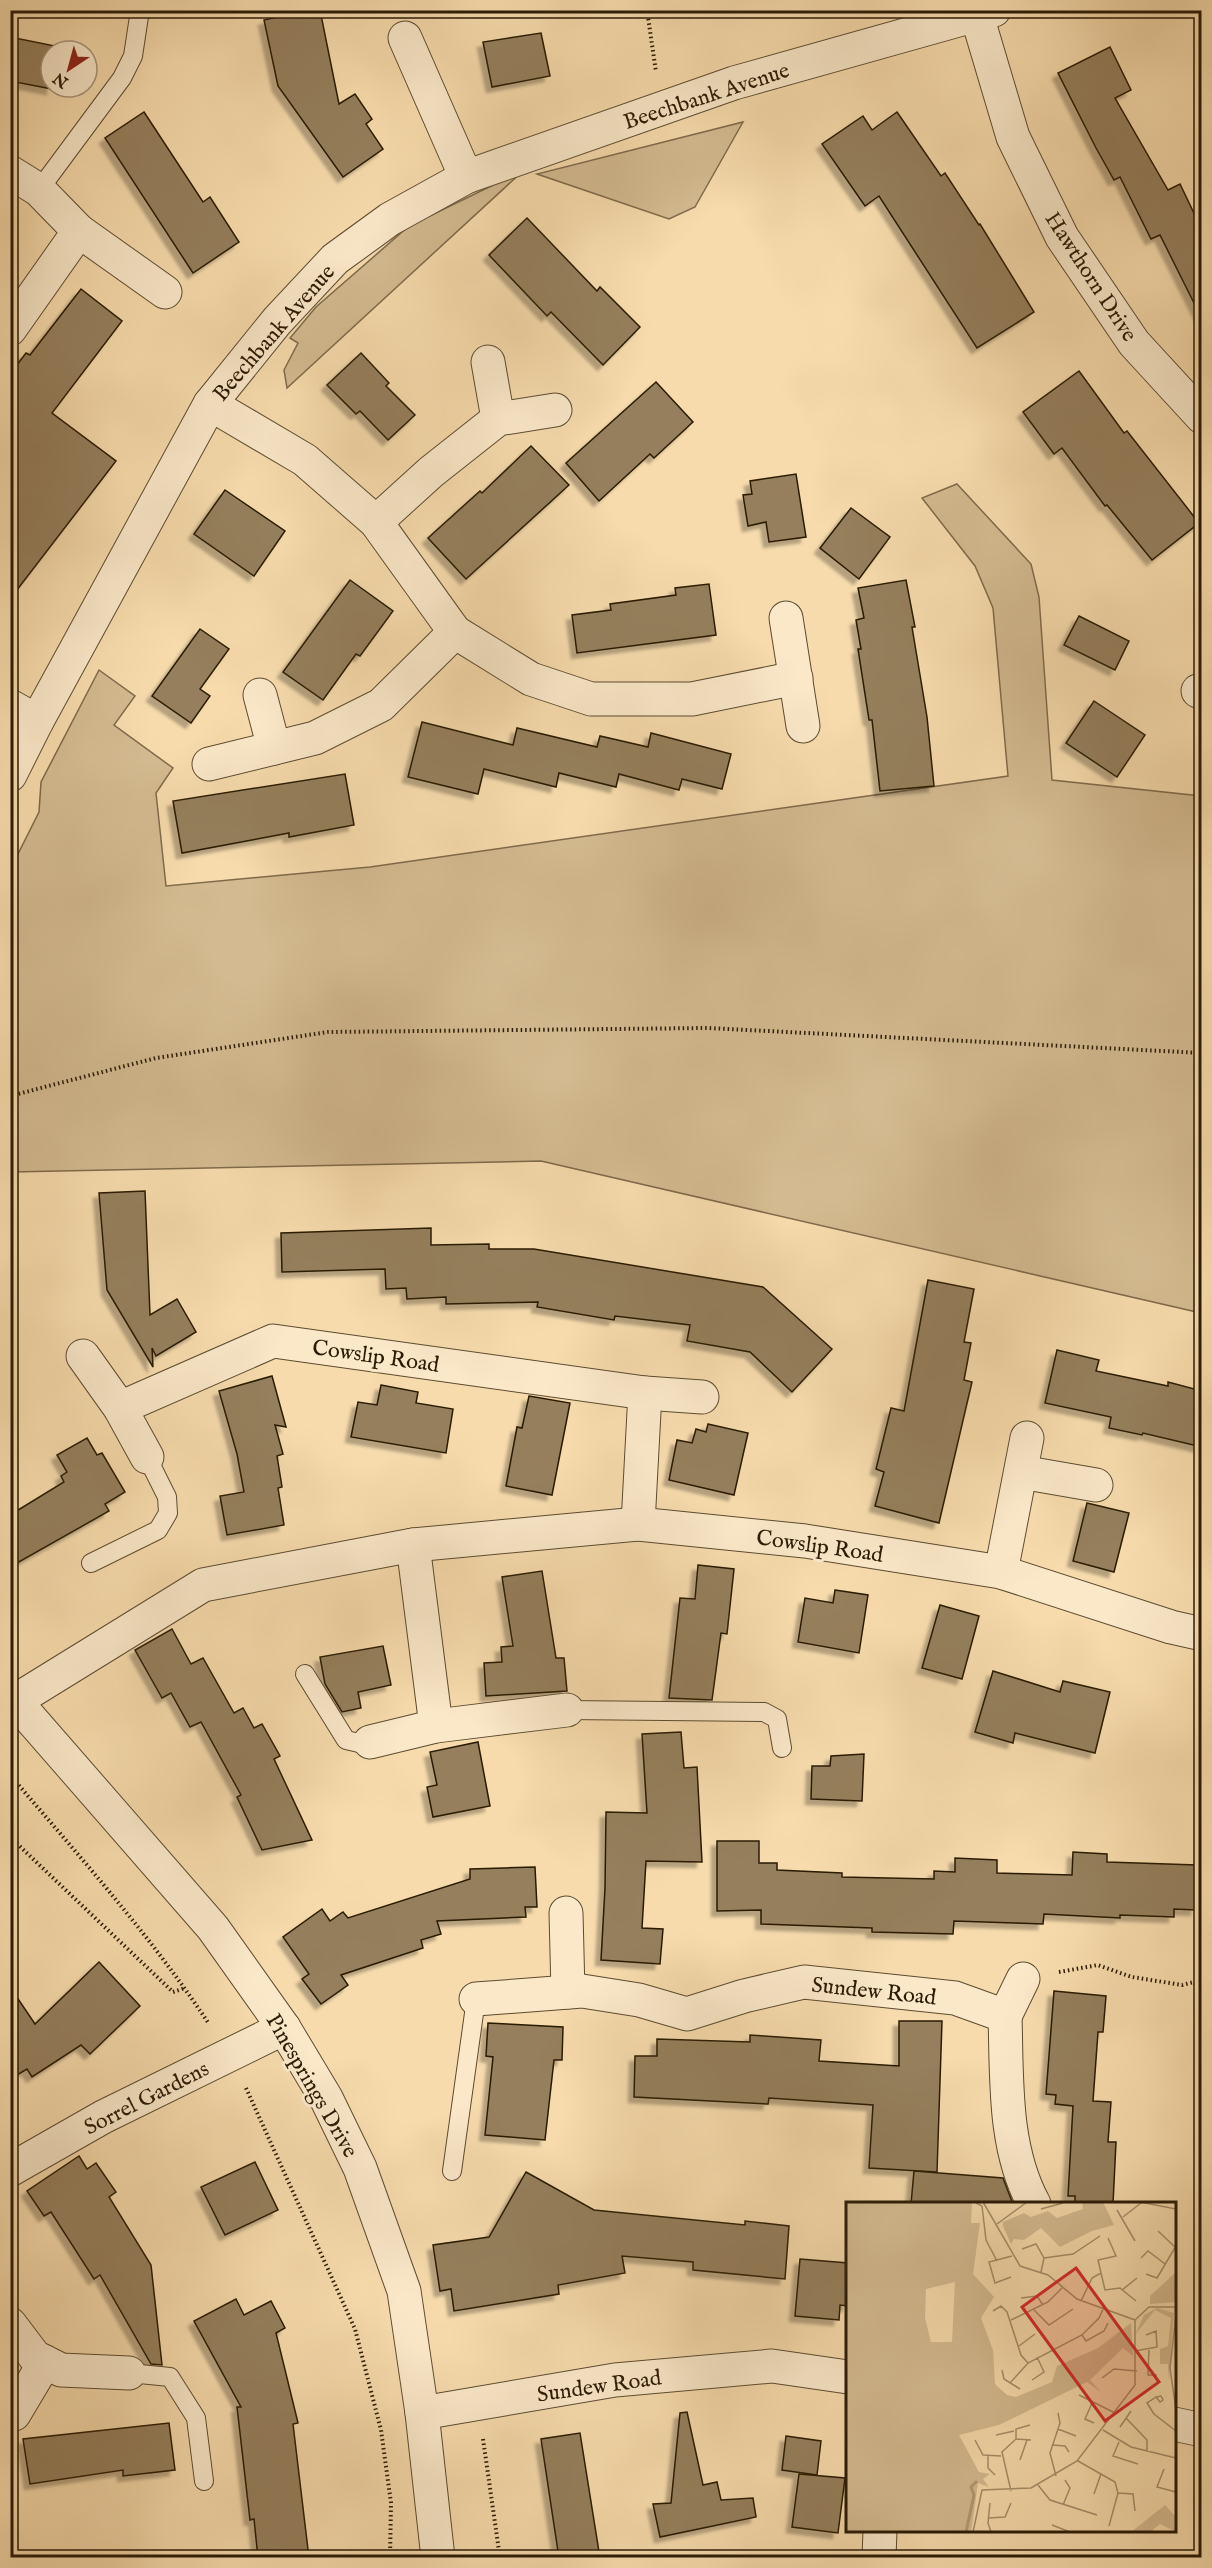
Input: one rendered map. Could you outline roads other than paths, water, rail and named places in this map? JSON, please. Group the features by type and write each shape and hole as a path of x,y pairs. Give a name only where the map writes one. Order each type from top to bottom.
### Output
{"street":[{"name":"Beechbank Avenue","path":"10,775 24,714 210,404 277,321 335,259 390,219 466,177 734,83 986,13"},
{"name":"Hawthorn Drive","path":"986,13 1013,137 1062,237 1134,343 1202,417"},
{"path":"405,38 466,177"},
{"path":"10,172 39,190 79,231 165,292"},
{"path":"10,329 79,231"},
{"path":"488,362 498,419"},
{"path":"210,404 305,460 376,522 455,632 531,679 591,699 692,699 796,678"},
{"path":"376,522 431,472 498,419 555,410"},
{"path":"786,618 803,726"},
{"path":"209,764 315,738 381,705 455,632"},
{"path":"260,695 274,748"},
{"name":"Cowslip Road","path":"120,1408 273,1341 645,1393 702,1397"},
{"path":"83,1356 120,1408 147,1457"},
{"path":"638,1524 645,1393"},
{"path":"1002,1572 1028,1438"},
{"path":"1021,1472 1096,1485"},
{"name":"Cowslip Road","path":"13,1698 202,1585 413,1545 638,1524 805,1541 1002,1572 1171,1628 1202,1634"},
{"path":"413,1545 436,1726"},
{"name":"Pinesprings Drive","path":"13,1698 213,1928 284,2028 326,2098 360,2168 404,2291 422,2413 438,2558"},
{"path":"370,1742 436,1726 567,1710"},
{"path":"566,1913 568,1992"},
{"path":"1023,1979 1005,2016 1013,2149 1033,2202"},
{"name":"Sundew Road","path":"476,1999 582,1991 639,2000 687,2014 744,1996 804,1982 955,1998 1005,2016"},
{"name":"Sorrel Gardens","path":"10,2170 103,2117 284,2028"},
{"path":"10,2324 35,2357 61,2370 129,2373"},
{"path":"14,2414 45,2362"},
{"name":"Sundew Road","path":"422,2413 615,2380 772,2366 846,2377"},
{"path":"1176,2424 1202,2430"},
{"path":"879,2558 880,2532"}],"lane":[{"path":"39,190 122,78 133,56 140,10"},
{"path":"90,1563 158,1530 168,1514 167,1497 147,1457"},
{"path":"305,1674 346,1740 359,1743 370,1742"},
{"path":"567,1710 764,1712 777,1719 782,1748"},
{"path":"452,2171 476,1999"},
{"path":"129,2373 170,2377 196,2418 204,2481"}]}
